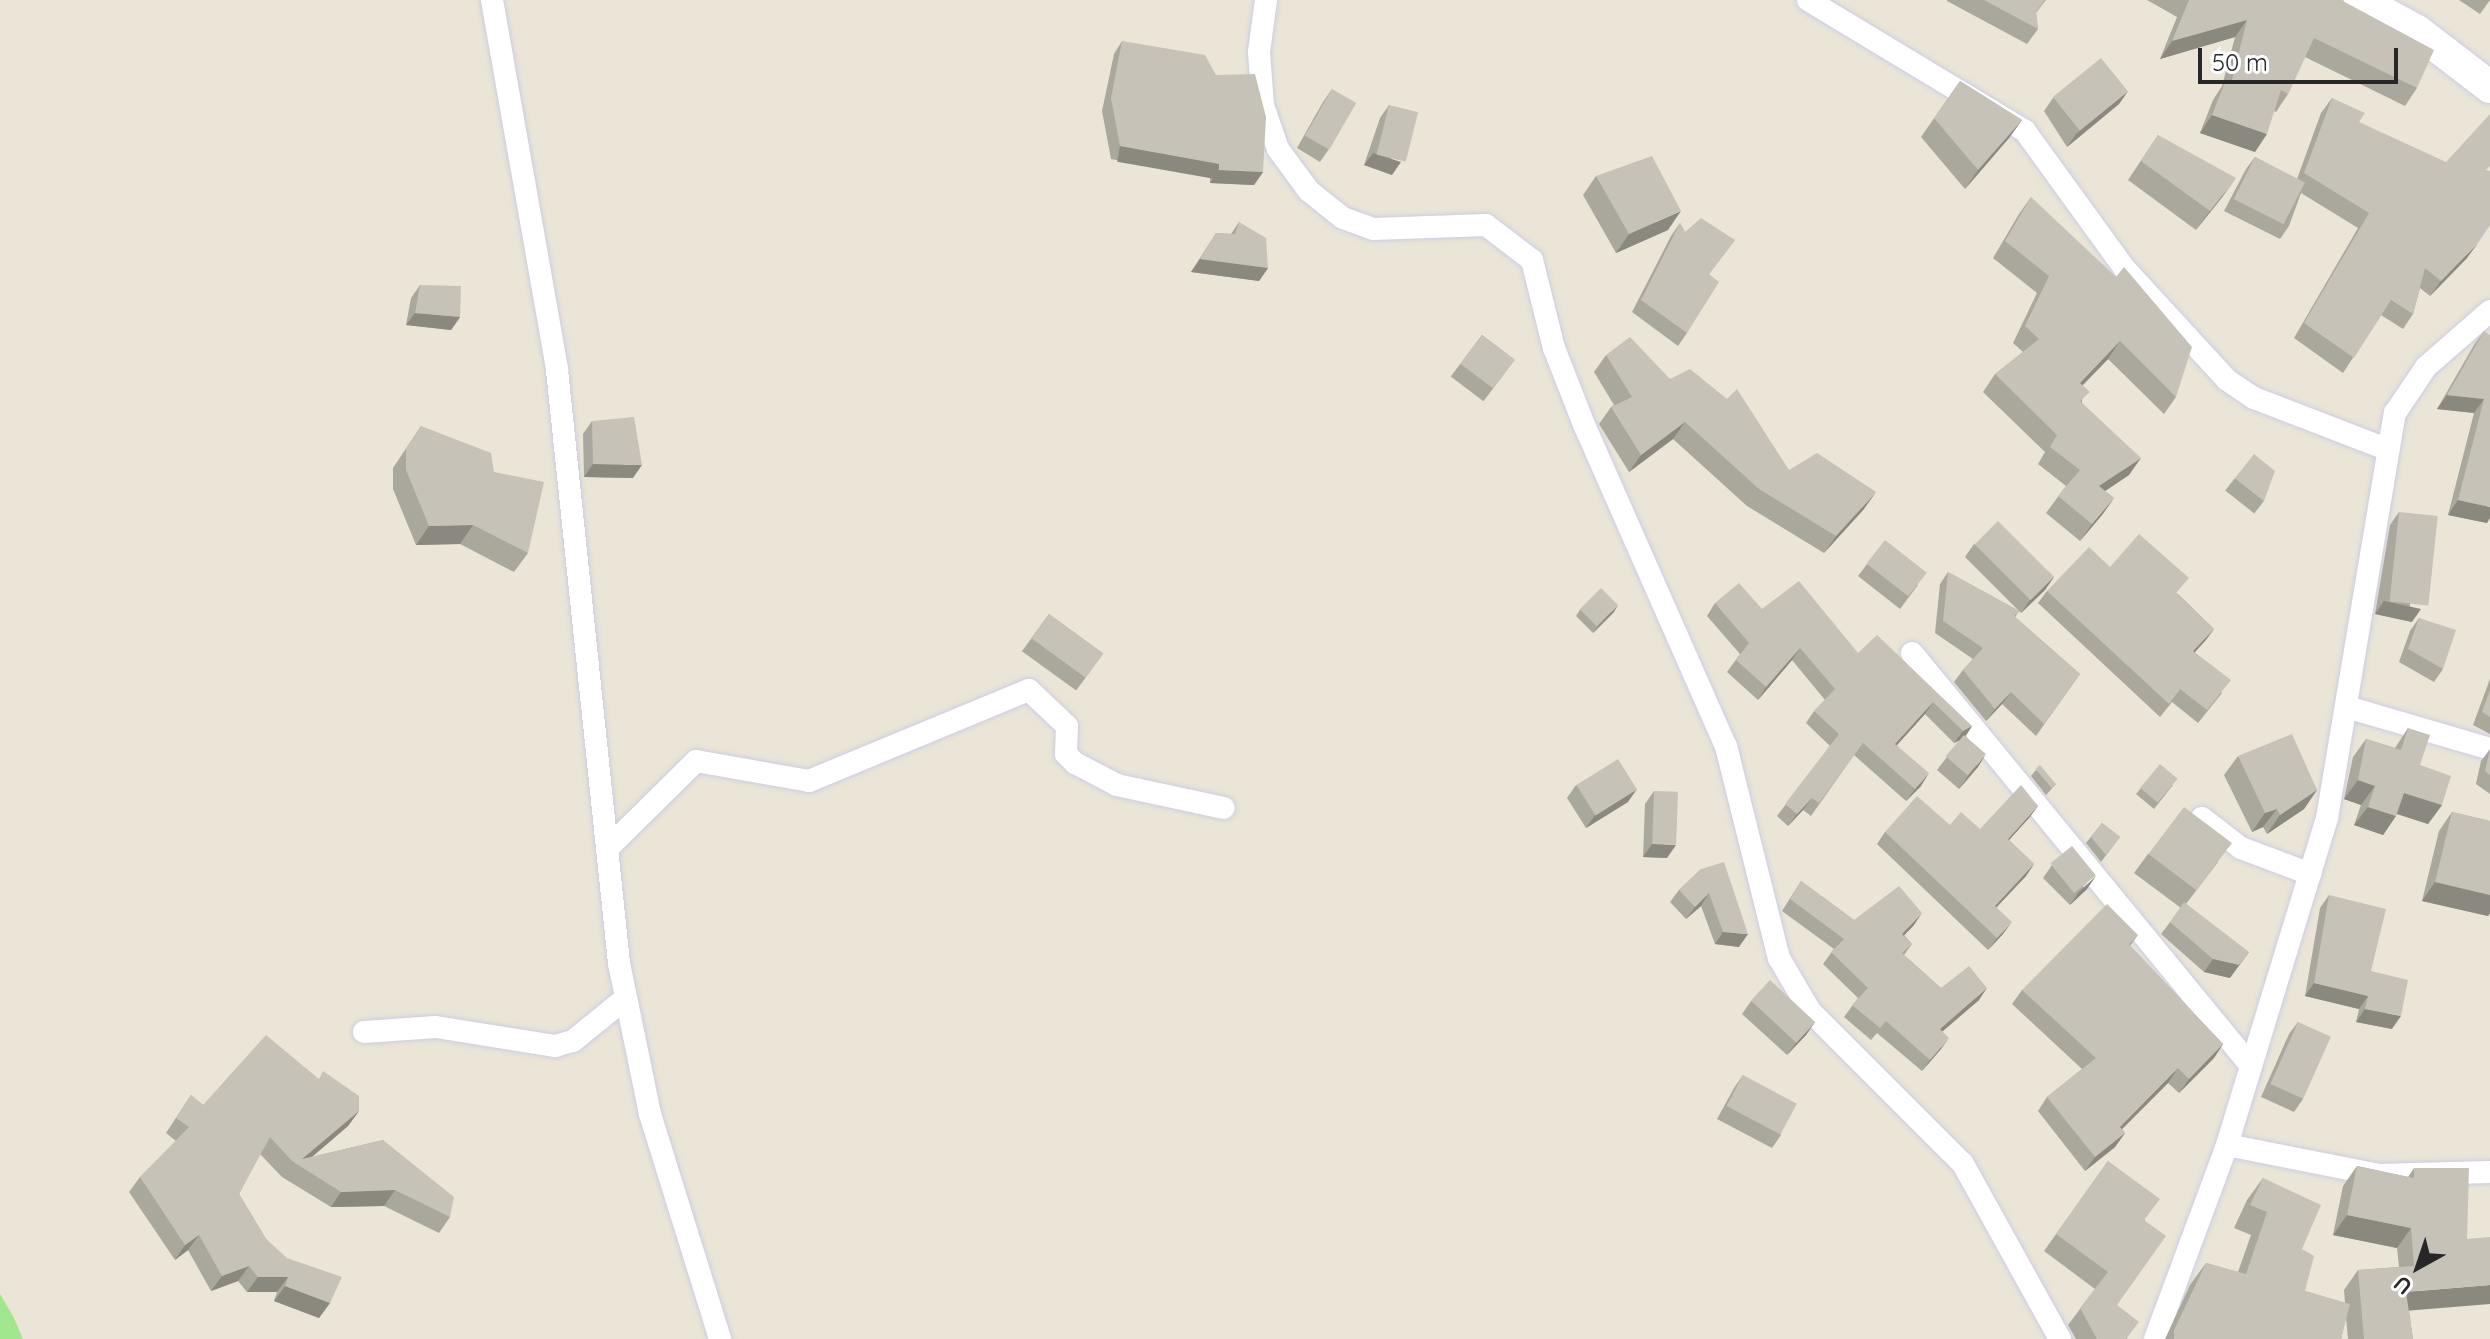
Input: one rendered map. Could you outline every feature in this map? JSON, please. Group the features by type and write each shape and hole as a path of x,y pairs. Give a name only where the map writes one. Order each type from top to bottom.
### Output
{"street":[{"path":"492,0 557,370 607,849 626,998 650,1114 720,1339"},
{"path":"1266,0 1259,52 1263,105 1278,149 1309,191 1343,218 1373,229 1486,225 1532,260 1554,348 1585,427 1726,746 1779,958 1810,1011 1963,1164 2060,1339"},
{"path":"1808,0 2025,131 2125,269 2227,380 2254,398 2386,449"},
{"path":"2360,0 2417,31 2490,87"},
{"path":"2155,1339 2227,1145 2310,874 2350,708 2386,449 2410,386 2490,311"},
{"path":"1912,653 2251,1066"},
{"path":"607,849 696,761 809,781 1029,690 1067,726 1066,754 1075,763 1117,785 1224,808"},
{"path":"2350,708 2490,749"},
{"path":"2202,818 2241,848 2310,874"},
{"path":"364,1032 436,1027 555,1046 573,1041 626,998"},
{"path":"2227,1145 2378,1175 2490,1172"}],"green space":[{"path":"0,1294 13,1316 23,1339 0,1339"}],"building":[{"path":"1984,0 2045,0 2036,12 2038,29"},
{"path":"2189,0 2341,0 2434,50 2417,88 2314,38 2288,94 2281,90 2267,134 2212,115 2225,82 2231,84 2247,20 2172,41"},
{"path":"1122,41 1205,55 1216,75 1255,74 1266,117 1263,172 1219,170 1219,164 1120,146 1111,98"},
{"path":"2101,58 2128,91 2080,130 2053,97"},
{"path":"1960,81 2022,120 1978,170 1934,118"},
{"path":"1332,89 1356,103 1329,150 1305,136"},
{"path":"2332,98 2365,113 2359,122 2446,162 2490,114 2490,166 2486,170 2490,171 2490,225 2478,243 2441,281 2425,268 2413,314 2391,300 2354,358 2304,323 2369,213 2304,173"},
{"path":"1389,105 1418,112 1406,162 1377,154"},
{"path":"2158,135 2236,178 2210,211 2141,161"},
{"path":"1652,156 1681,211 1629,234 1596,176"},
{"path":"2255,157 2305,182 2284,224 2234,199"},
{"path":"2031,197 2116,277 2124,267 2192,347 2176,397 2120,341 2080,383 2090,392 2080,401 2141,458 2099,486 2114,498 2092,524 2058,496 2080,470 2050,447 2057,435 1995,374 2039,339 2025,326 2049,276 2005,241"},
{"path":"1701,218 1735,240 1709,274 1719,282 1687,333 1641,300 1680,223 1685,232"},
{"path":"1239,222 1266,238 1268,268 1200,259 1216,233 1235,234"},
{"path":"420,285 461,286 460,317 415,313"},
{"path":"2484,331 2490,335 2490,507 2458,500 2484,399 2447,395"},
{"path":"1482,335 1515,360 1493,388 1460,364"},
{"path":"1630,337 1670,379 1690,369 1727,399 1737,389 1789,470 1817,453 1876,492 1836,536 1759,489 1685,422 1641,455 1611,407 1632,397 1606,355"},
{"path":"634,417 642,465 593,464 592,421"},
{"path":"421,426 491,453 494,472 544,482 528,553 473,525 429,526 406,470 406,449"},
{"path":"2254,454 2275,471 2264,501 2235,478"},
{"path":"2399,512 2438,516 2428,606 2390,602"},
{"path":"1998,521 2054,577 2031,600 1975,544"},
{"path":"2139,534 2189,578 2176,593 2214,629 2193,651 2231,680 2207,710 2180,689 2169,704 2047,591 2089,547 2110,567"},
{"path":"1885,540 1927,573 1908,596 1867,564"},
{"path":"1948,572 2019,611 2014,616 2080,674 2044,724 2011,692 1995,709 1963,670 1983,648 1943,621"},
{"path":"1799,581 1858,653 1877,635 1972,726 1963,731 1933,702 1895,744 1929,773 1915,789 1863,743 1819,803 1812,798 1797,814 1785,804 1839,734 1814,711 1835,689 1800,648 1766,687 1736,660 1749,643 1715,603 1739,583 1762,609"},
{"path":"1601,588 1618,605 1597,626 1580,609"},
{"path":"1049,614 1103,653 1086,678 1031,638"},
{"path":"2419,618 2456,630 2443,669 2408,649"},
{"path":"2490,690 2490,717 2482,712"},
{"path":"2408,728 2430,735 2420,765 2451,776 2442,805 2404,793 2396,816 2368,807 2375,786 2358,780 2366,739 2401,750"},
{"path":"2292,734 2317,790 2280,815 2277,809 2265,813 2238,756"},
{"path":"1964,735 1986,754 1968,775 1946,756"},
{"path":"2490,749 2490,775 2485,771"},
{"path":"1618,759 1637,790 1596,815 1576,785"},
{"path":"2160,764 2178,779 2158,803 2140,788"},
{"path":"2040,765 2056,784 2051,788 2035,769"},
{"path":"2021,785 2038,806 2008,839 2034,864 1995,906 2012,922 1997,938 1885,832 1917,796 1950,825 1961,812 1980,829"},
{"path":"1654,791 1678,792 1676,845 1652,844"},
{"path":"2184,807 2232,843 2196,890 2148,854"},
{"path":"2452,812 2490,821 2490,895 2435,882"},
{"path":"2102,823 2120,837 2106,855 2091,837"},
{"path":"2072,846 2096,876 2074,893 2050,864"},
{"path":"1724,862 1748,934 1723,932 1709,893 1695,907 1679,890 1701,869"},
{"path":"1801,881 1854,920 1899,886 1922,913 1902,934 1912,944 1902,953 1941,988 1969,966 1987,988 1940,1029 1949,1038 1930,1060 1886,1021 1880,1028 1852,1005 1868,988 1831,952 1844,939 1790,899"},
{"path":"2329,895 2386,909 2371,971 2408,980 2401,1016 2365,1009 2368,996 2314,983"},
{"path":"2184,902 2249,952 2239,965 2213,959 2170,922"},
{"path":"2107,904 2138,935 2129,944 2223,1044 2189,1079 2178,1068 2120,1127 2125,1133 2095,1157 2047,1097 2096,1058 2022,990"},
{"path":"1770,980 1815,1022 1796,1043 1751,1000"},
{"path":"2298,1022 2331,1037 2303,1099 2270,1084"},
{"path":"266,1035 319,1079 323,1071 359,1096 359,1111 302,1159 383,1140 454,1197 450,1217 395,1190 341,1192 292,1161 270,1137 239,1194 266,1239 287,1258 342,1277 330,1303 285,1286 288,1277 258,1277 249,1266 222,1276 199,1235 185,1245 140,1177 189,1127 176,1118 191,1095 203,1105"},
{"path":"1743,1075 1797,1104 1780,1135 1727,1106"},
{"path":"2108,1161 2160,1199 2144,1220 2166,1236 2117,1305 2139,1322 2126,1339 2097,1339 2080,1308 2108,1272 2056,1234"},
{"path":"2357,1166 2414,1178 2414,1168 2469,1168 2467,1239 2490,1237 2490,1285 2406,1292 2413,1339 2364,1339 2358,1270 2414,1266 2411,1228 2347,1215"},
{"path":"2263,1178 2321,1205 2302,1249 2314,1256 2305,1291 2350,1304 2341,1339 2174,1339 2174,1330 2206,1263 2246,1274 2267,1212 2250,1205"}]}
